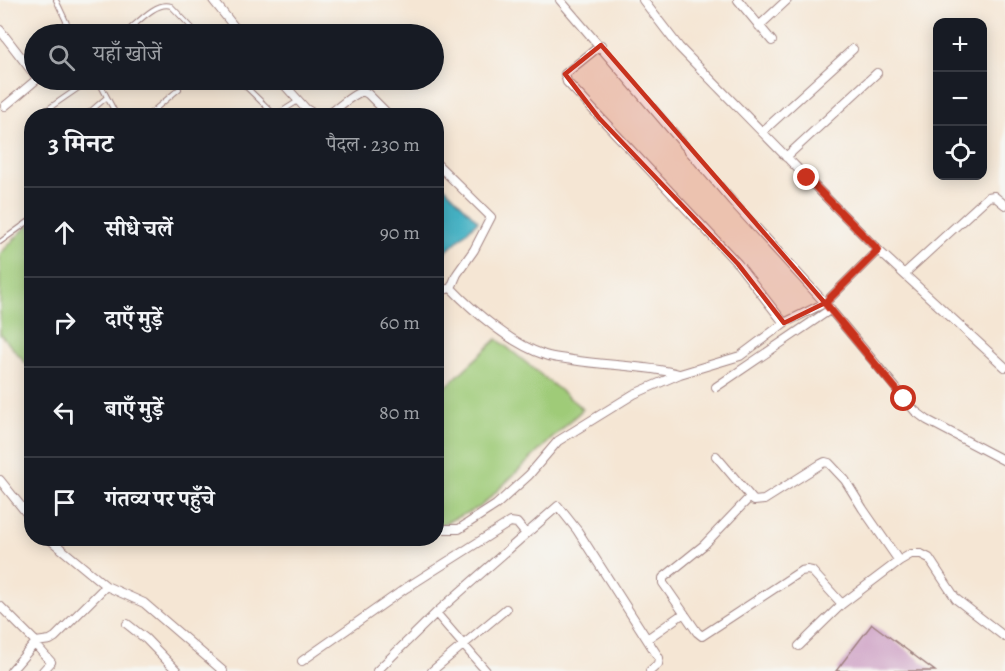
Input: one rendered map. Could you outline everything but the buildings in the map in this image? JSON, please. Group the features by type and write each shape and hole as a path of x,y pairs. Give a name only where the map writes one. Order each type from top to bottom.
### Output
{"street":[{"path":"213,0 232,24"},
{"path":"560,0 601,45 732,201 828,306 915,411 927,420 1005,461"},
{"path":"643,0 679,47 878,250 1004,364"},
{"path":"738,0 772,41"},
{"path":"759,26 787,0"},
{"path":"1,34 24,62"},
{"path":"601,45 565,74 567,82 738,264 784,323"},
{"path":"762,132 853,49"},
{"path":"786,157 877,73"},
{"path":"5,106 24,90"},
{"path":"289,90 305,108"},
{"path":"337,108 351,95 363,91 382,108"},
{"path":"444,170 490,217 474,250 457,274 451,288"},
{"path":"905,273 988,196 994,196 1005,205"},
{"path":"716,387 828,306 878,250"},
{"path":"451,288 468,305 510,338 544,355 601,364 659,369 680,374"},
{"path":"444,290 451,288"},
{"path":"444,529 459,529 496,505 529,476 558,441 634,394 680,374 740,356 784,323 828,306"},
{"path":"716,456 749,498 754,501 764,500 821,464 829,463 845,480 899,561"},
{"path":"0,480 24,510"},
{"path":"749,498 704,545 663,578 663,584 696,632 702,636 801,571 812,571 842,604"},
{"path":"377,671 436,613 556,507 561,507 660,661 650,671"},
{"path":"302,661 406,588 510,522 517,523 526,534"},
{"path":"58,546 106,586 144,603 223,671"},
{"path":"799,646 842,604 910,554 921,554 929,558 956,599 1005,637"},
{"path":"11,671 35,643 55,637 106,586"},
{"path":"0,606 51,662 43,671"},
{"path":"432,671 506,609"},
{"path":"436,613 486,671"},
{"path":"647,639 684,613"},
{"path":"128,624 177,671"}],"lane":[{"path":"57,0 68,24"},
{"path":"136,24 155,9 166,4 171,6 188,24"},
{"path":"49,108 75,90"},
{"path":"104,90 113,108"},
{"path":"156,108 178,90"},
{"path":"249,90 267,108"},
{"path":"94,108 107,97"},
{"path":"288,108 299,101"},
{"path":"0,242 24,225"}],"highlighted area":[{"path":"601,45 825,303 784,323 738,264 599,118 565,74"}],"green space":[{"path":"24,229 24,361 0,334 0,254"},
{"path":"497,339 583,409 480,507 444,523 444,388"}],"water":[{"path":"444,186 478,221 444,253"}],"route":[{"path":"807,178 878,250 825,303 904,399"}]}
